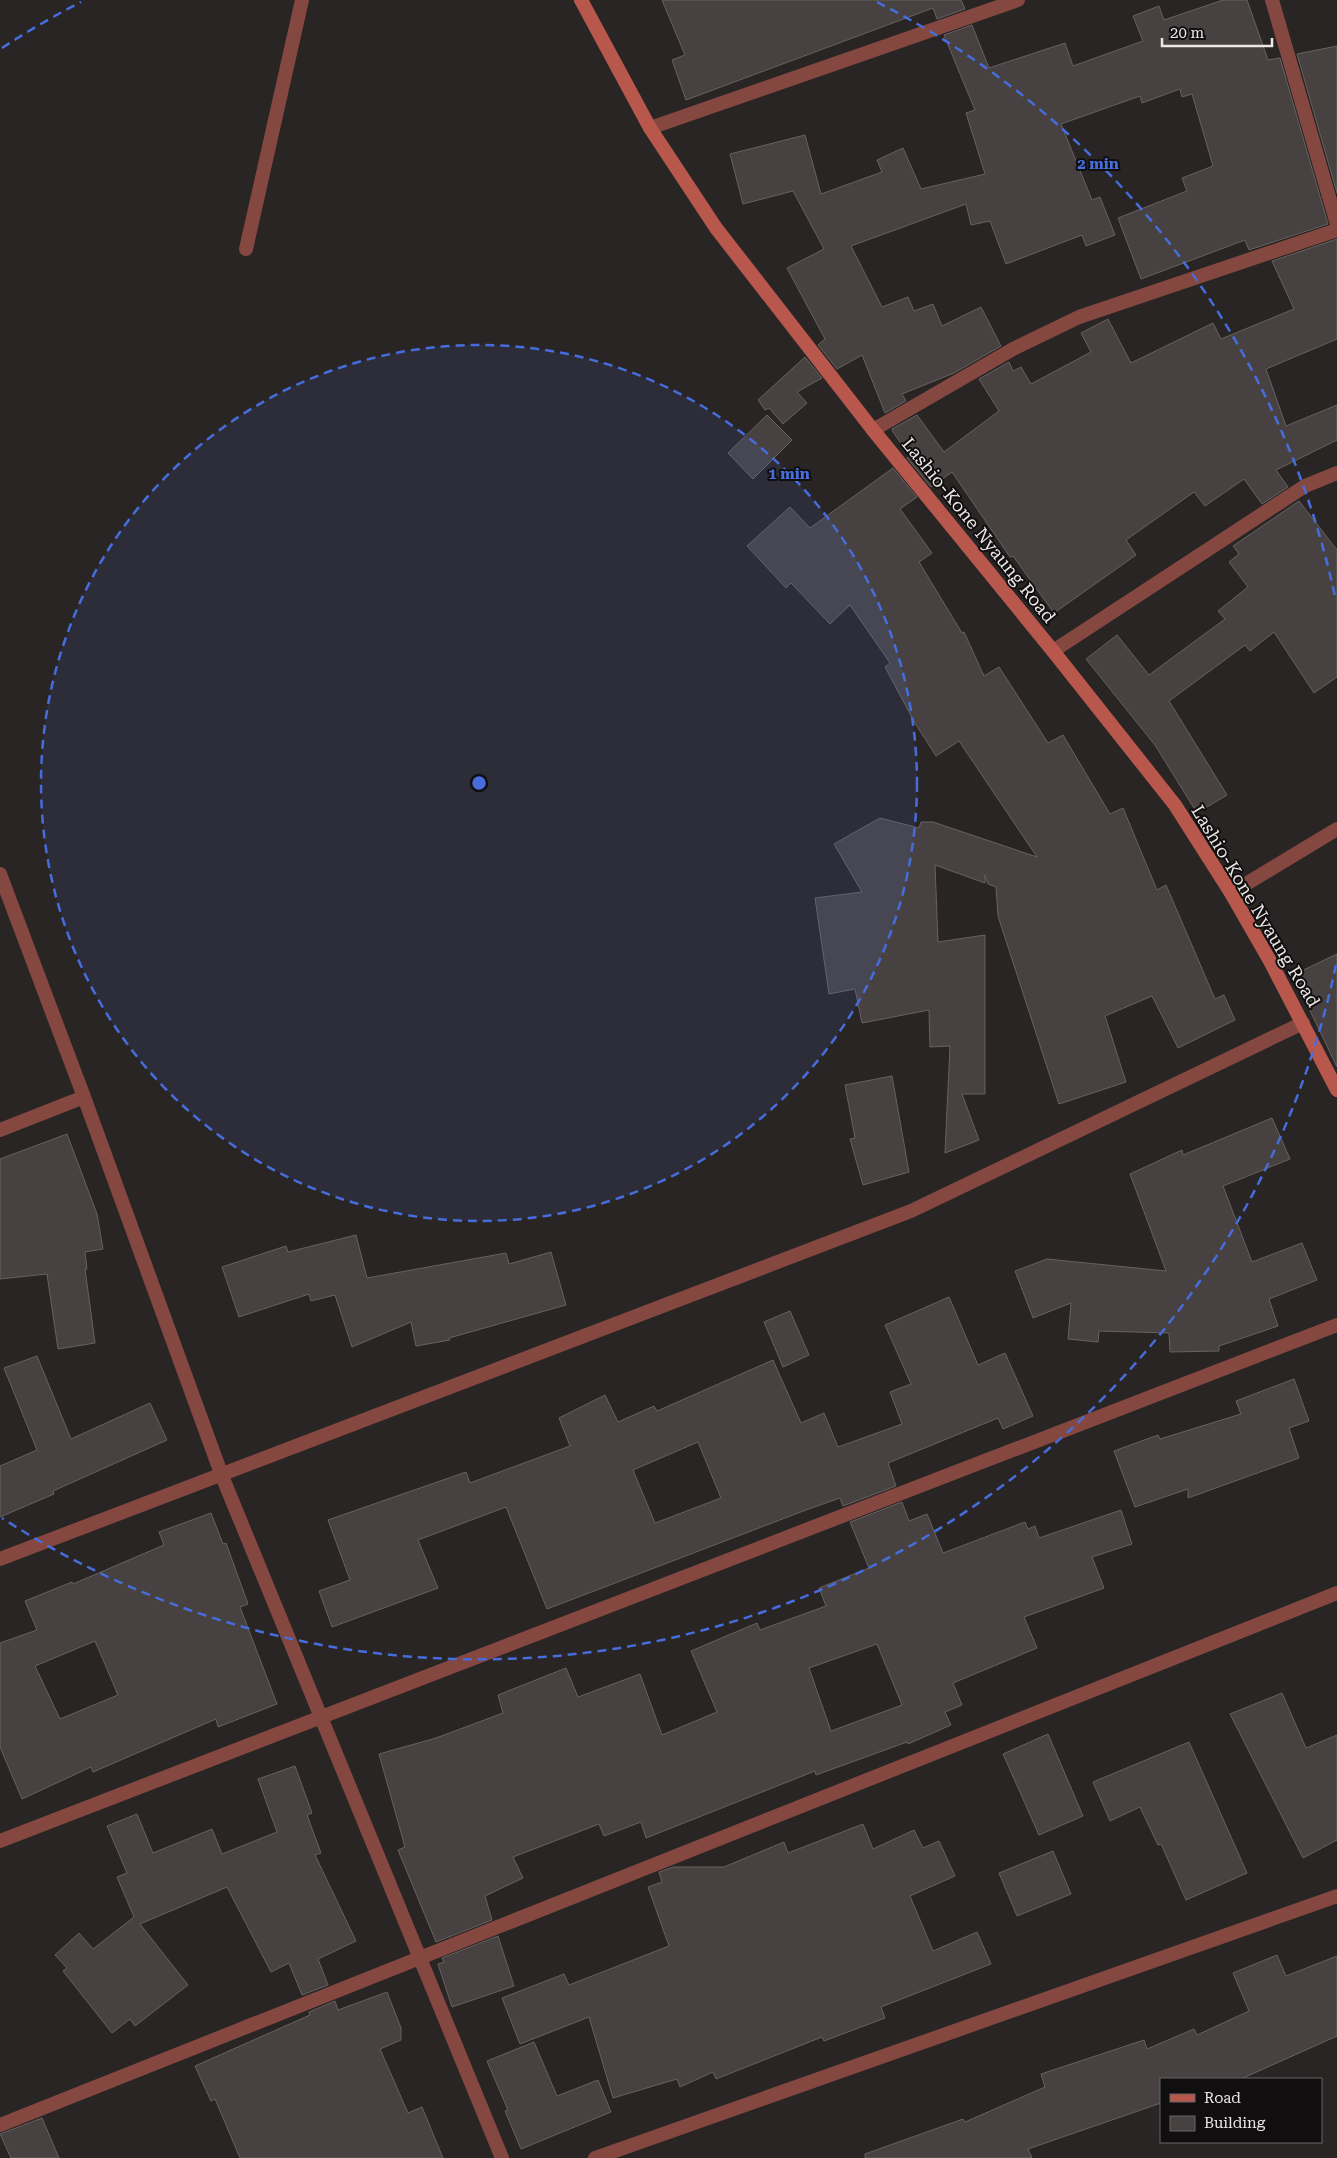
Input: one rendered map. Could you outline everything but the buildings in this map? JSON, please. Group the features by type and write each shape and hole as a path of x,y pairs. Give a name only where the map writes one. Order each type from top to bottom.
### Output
{"main road":[{"name":"Lashio-Kone Nyaung Road","path":"582,0 650,128 716,228 873,430 1053,651 1175,806 1231,893 1303,1022 1337,1090"}],"street":[{"path":"246,249 302,0"},
{"path":"650,128 1018,0"},
{"path":"1272,0 1337,224"},
{"path":"873,430 1013,350 1079,317 1337,230"},
{"path":"1053,651 1305,486 1337,473"},
{"path":"1231,893 1337,829"},
{"path":"0,874 84,1097 222,1476 502,2158"},
{"path":"0,1559 222,1476 911,1210 1303,1022"},
{"path":"0,1130 84,1097"},
{"path":"0,1841 1337,1325"},
{"path":"0,2125 1337,1593"},
{"path":"595,2158 1337,1896"}]}
